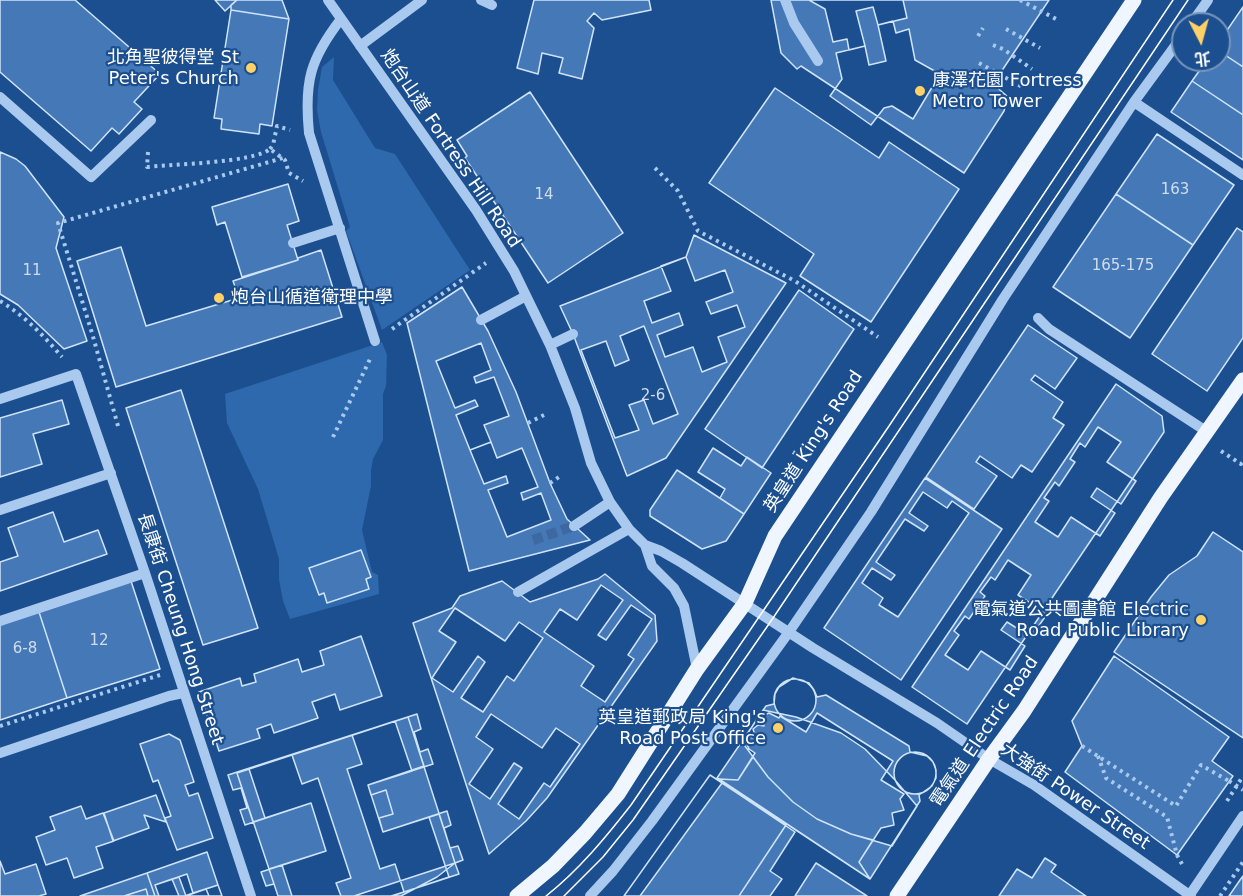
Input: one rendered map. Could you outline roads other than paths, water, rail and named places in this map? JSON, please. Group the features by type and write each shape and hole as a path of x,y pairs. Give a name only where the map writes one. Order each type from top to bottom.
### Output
{"main road":[{"name":"英皇道 King's Road","path":"517,896 577,842 618,794 697,669 745,603 775,536 1134,0"},
{"name":"電氣道 Electric Road","path":"897,896 1024,711 1161,497 1243,380"}],"street":[{"name":"炮台山道 Fortress Hill Road","path":"328,0 476,210 526,296 550,345 575,408 591,463 610,502 629,529 645,545 675,559 789,632"},
{"path":"360,46 422,0"},
{"path":"481,0 492,5"},
{"path":"785,0 794,23 818,61"},
{"path":"341,19 322,44 311,69 307,114 310,136 375,340"},
{"path":"590,896 652,821 789,632 871,512 1003,299 1134,102 1171,51"},
{"path":"0,98 92,177 151,120"},
{"path":"1134,102 1243,175"},
{"path":"292,243 340,228"},
{"path":"481,320 526,296"},
{"path":"1038,318 1048,329 1206,431"},
{"path":"550,345 573,334"},
{"name":"長康街 Cheung Hong Street","path":"0,399 76,374 145,573 251,896"},
{"path":"0,510 111,473"},
{"path":"574,526 610,502"},
{"path":"518,592 629,529"},
{"name":"炮台山道 Fortress Hill Road","path":"645,545 652,566 674,588 684,606 697,669"},
{"path":"0,621 145,573"},
{"name":"大強街 Power Street","path":"789,632 1034,785 1190,896"},
{"path":"0,753 183,693"},
{"path":"1190,896 1243,816"}],"tunnel":[{"path":"533,540 574,526"}],"tram line":[{"path":"546,896 581,864 631,805 889,426 1173,0"},
{"path":"564,896 603,857 633,820 771,621 1188,0"}],"place":[{"name":"北角聖彼得堂 St Peter's Church","path":"251,68"},
{"name":"康澤花園 Fortress Metro Tower","path":"920,91"},
{"name":"炮台山循道衛理中學","path":"219,298"},
{"name":"電氣道公共圖書館 Electric Road Public Library","path":"1201,620"},
{"name":"英皇道郵政局 King's Road Post Office","path":"778,728"}]}
